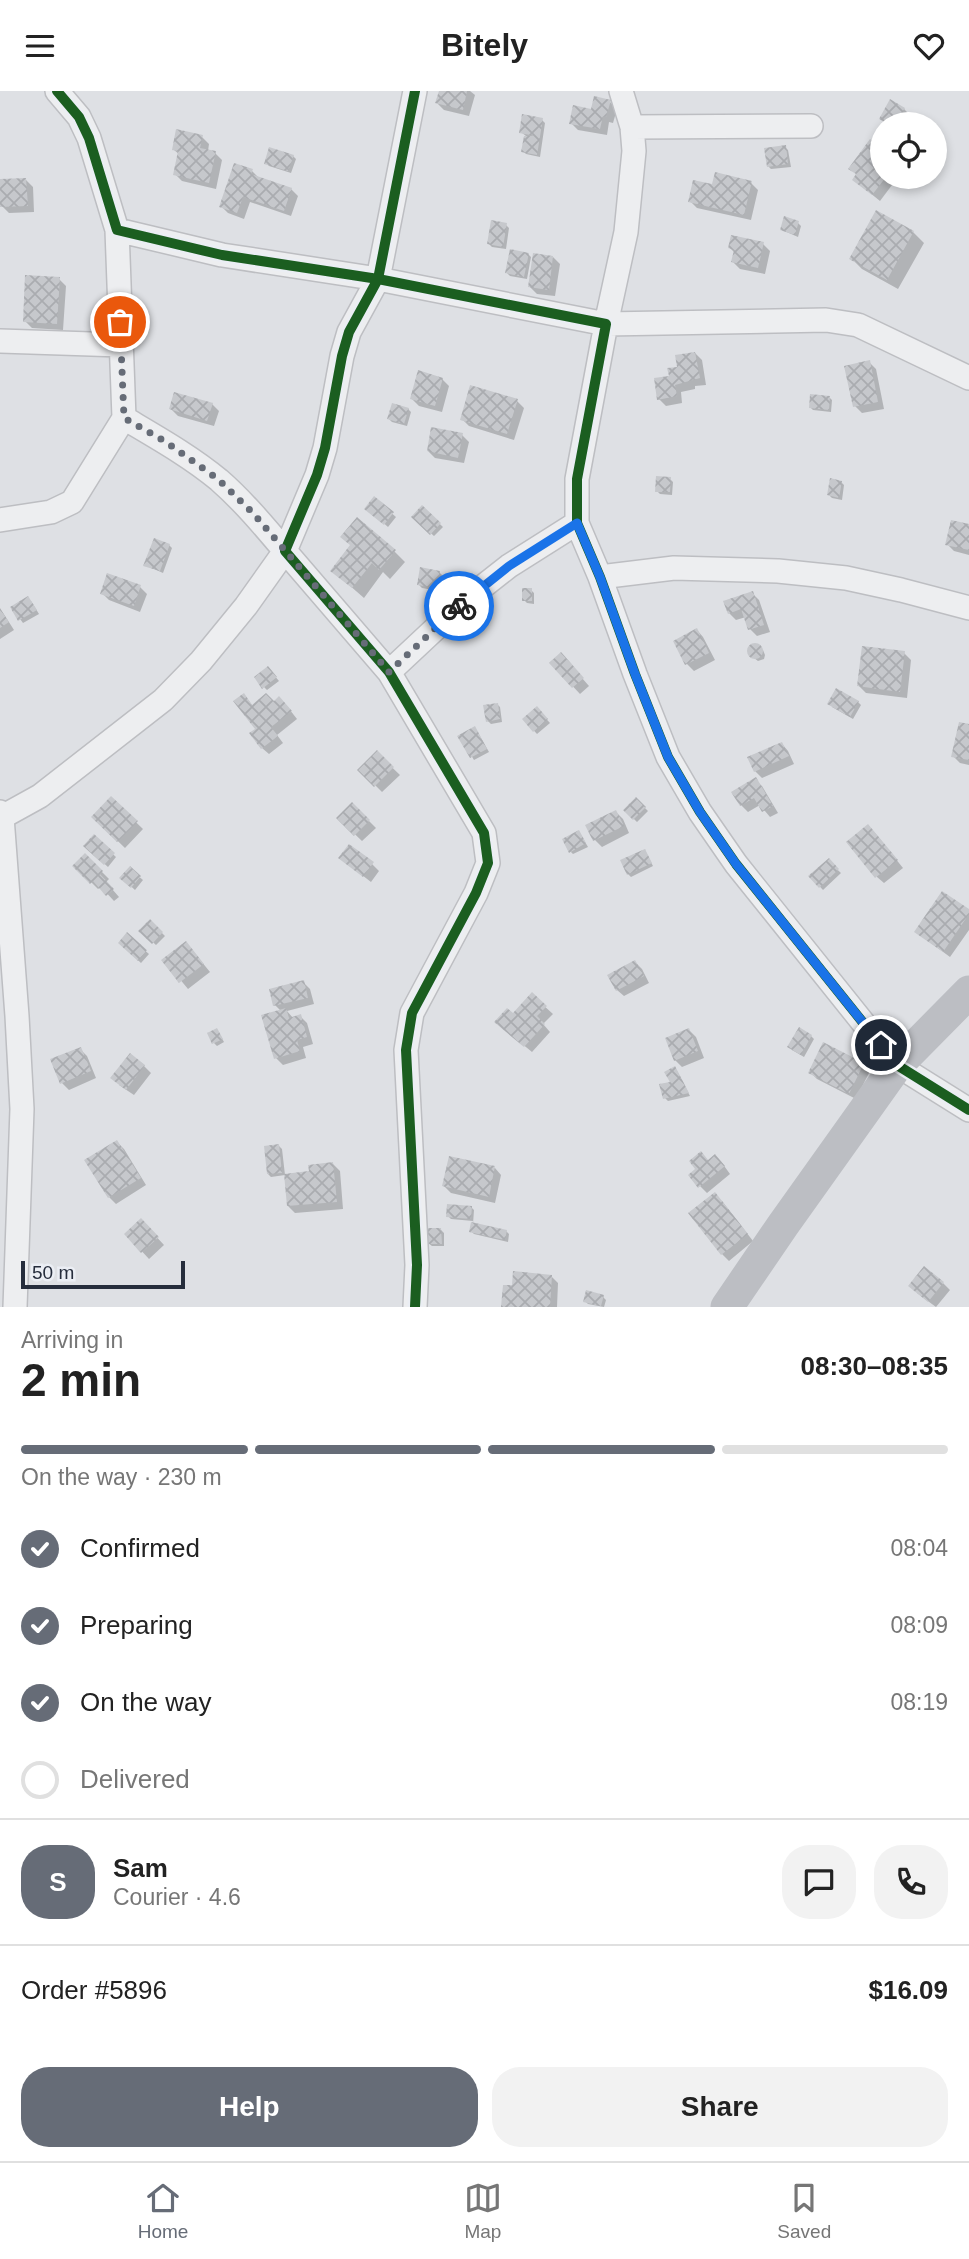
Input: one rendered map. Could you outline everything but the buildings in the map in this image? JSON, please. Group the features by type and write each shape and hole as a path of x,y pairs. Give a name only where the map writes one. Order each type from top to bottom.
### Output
{"street":[{"path":"0,520 51,512 72,502 124,418 117,229 89,138 79,117 57,91"},
{"path":"15,1307 22,1109 1,815 40,796 163,700 246,606 285,551 323,457 342,356 349,333 378,279 415,91"},
{"path":"621,91 632,127 634,151 626,232 577,479 577,523 668,757 700,812 736,864 897,1065 969,1110"},
{"path":"632,127 811,126"},
{"path":"117,229 222,255 378,279 606,324 825,320 858,325 969,378"},
{"path":"0,341 121,345"},
{"path":"124,418 166,442 218,479 253,513 389,672 484,833 488,863 476,893 412,1013 406,1050 416,1265 415,1307"},
{"path":"389,672 467,599 509,566 577,523"},
{"path":"600,577 674,568 778,571 846,578 969,608"},
{"path":"727,1307 897,1065 969,992"}],"cycle path":[{"path":"57,91 79,117 89,138 117,230 222,255 378,279 606,324 577,479 577,523 668,757 700,812 736,864 897,1065 969,1110"},
{"path":"415,91 378,279 349,332 325,448 317,475 285,551 389,672 484,833 488,863 476,893 412,1013 406,1050 417,1265 415,1307"}],"way so far":[{"path":"120,322 124,418 166,442 218,479 253,513 389,672 459,606"}],"route":[{"path":"459,606 509,566 577,523 668,757 700,812 736,864 881,1045"}]}
